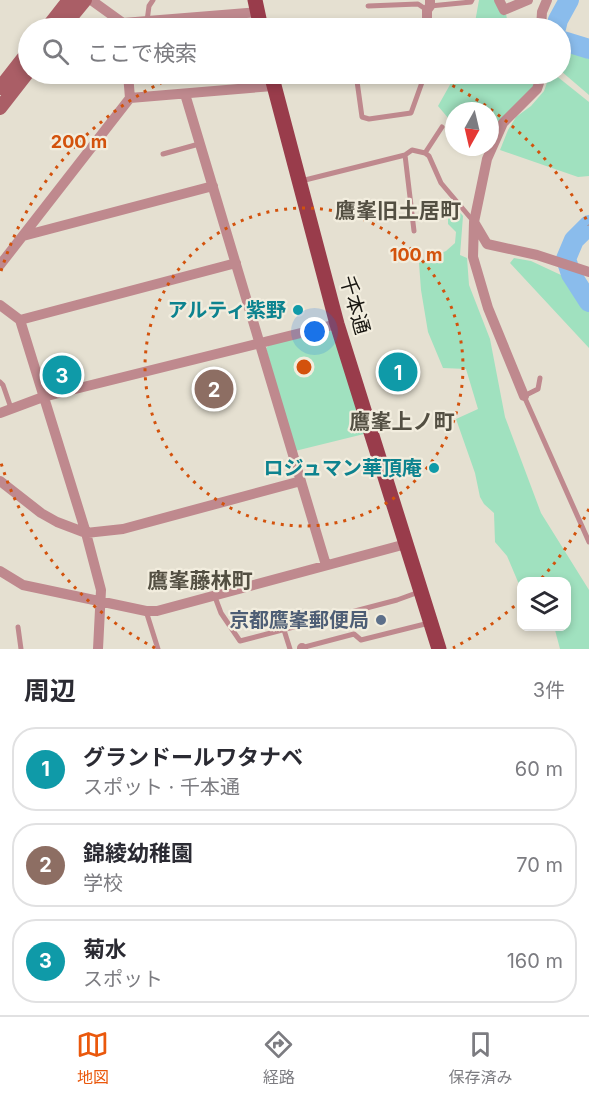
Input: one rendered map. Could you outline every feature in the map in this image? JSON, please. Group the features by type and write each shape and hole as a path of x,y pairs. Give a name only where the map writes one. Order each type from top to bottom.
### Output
{"main road":[{"name":"千本通","path":"273,84 337,324 439,649"}],"street":[{"path":"55,18 69,0"},
{"path":"70,18 85,0"},
{"path":"91,0 114,18"},
{"path":"499,0 504,10 528,0"},
{"path":"542,18 547,0"},
{"path":"169,18 256,6"},
{"path":"2,97 18,69"},
{"path":"2,97 18,82"},
{"path":"0,265 130,98 129,84"},
{"path":"130,98 185,94 243,84"},
{"path":"524,396 488,308 473,257 474,222 487,159 503,123 537,89 539,84"},
{"path":"185,94 326,565"},
{"path":"23,236 213,186"},
{"path":"474,222 487,244 537,255 588,273"},
{"path":"20,320 236,263"},
{"path":"0,305 20,320 86,533 101,590 98,649"},
{"path":"0,413 43,397 337,324"},
{"path":"0,481 41,513 86,533 123,529 301,481"},
{"path":"0,571 23,585 146,612 215,597 406,544"}],"lane":[{"path":"147,18 149,6 153,0"},
{"path":"368,6 429,5 471,2 472,0"},
{"path":"357,84 362,117 369,119 411,113 421,84"},
{"path":"425,153 442,127"},
{"path":"164,154 200,144"},
{"path":"299,182 405,155 412,150 429,156 441,183 474,222"},
{"path":"405,155 414,231"},
{"path":"540,378 538,389 524,396 589,542"},
{"path":"0,382 11,408"},
{"path":"215,597 221,613 240,641 397,600 421,591"},
{"path":"146,612 159,649"},
{"path":"301,649 354,634 360,640 431,623"},
{"path":"18,627 21,649"},
{"path":"285,630 290,649"}],"green space":[{"path":"479,0 497,0 507,18 476,18"},
{"path":"571,53 589,59 589,95 571,80"},
{"path":"450,84 534,84 499,130 499,102 445,102 445,114 438,106"},
{"path":"546,84 566,84 589,102 589,176 578,177 500,150 516,117 531,106 544,91"},
{"path":"448,198 463,216 460,255 467,258 469,285 490,339 505,417 541,513 589,590 589,649 560,649 555,631 571,631 571,577 517,577 517,580 507,556 495,542 494,513 480,497 475,473 456,419 478,409 466,369 443,368 428,332 421,290 419,263 446,251 455,243 456,232 448,224"},
{"path":"514,258 531,261 561,275 589,312 589,348 510,263"},
{"path":"330,331 338,334 368,433 295,451 266,348 271,344"}],"waterway":[{"path":"559,18 569,0"},
{"path":"571,43 589,49"},
{"path":"589,225 574,240 566,259 571,274 589,302"}],"place":[{"name":"アルティ紫野","path":"298,310"},
{"name":"グランドールワタナベ","path":"398,372"},
{"name":"菊水","path":"62,375"},
{"name":"錦綾幼稚園","path":"214,389"},
{"name":"ロジュマン華頂庵","path":"434,468"},
{"name":"京都鷹峯郵便局","path":"381,620"}],"district":[{"name":"鷹峯旧土居町","path":"398,211"},
{"name":"鷹峯上ノ町","path":"402,422"},
{"name":"鷹峯藤林町","path":"200,581"}]}
